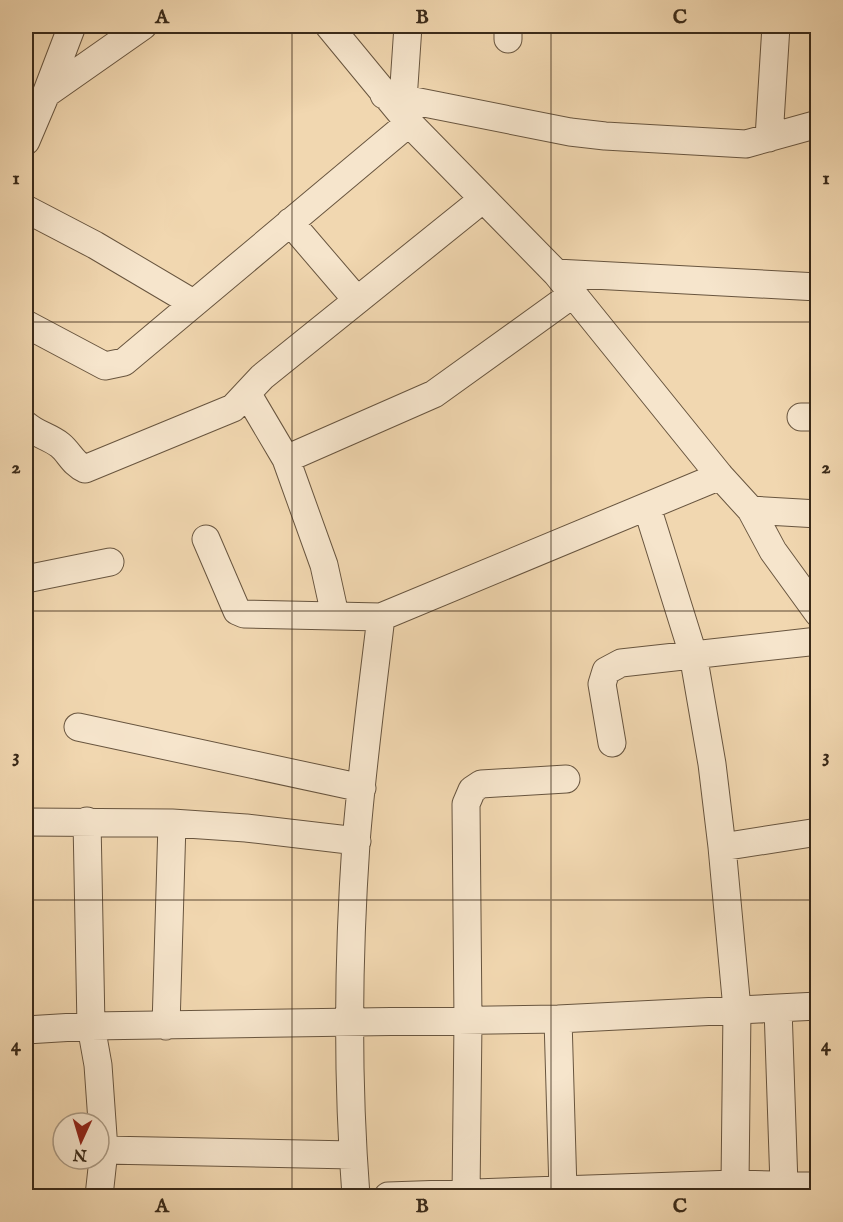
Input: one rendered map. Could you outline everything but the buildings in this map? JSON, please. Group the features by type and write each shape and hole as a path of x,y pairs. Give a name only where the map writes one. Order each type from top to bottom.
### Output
{"street":[{"path":"26,141 72,26"},
{"path":"46,94 143,26"},
{"path":"329,26 483,199 556,273 720,476 751,510 773,551 818,613"},
{"path":"26,324 105,366 114,366 124,362 290,222 399,106 408,26"},
{"path":"769,138 776,26"},
{"path":"399,106 605,136 746,144 818,124"},
{"path":"26,425 39,436 59,444 78,466 85,469 233,408 262,376 483,199"},
{"path":"26,209 95,245 193,303"},
{"path":"290,222 356,299"},
{"path":"556,273 818,286"},
{"path":"286,459 434,394 475,367 573,294"},
{"path":"247,393 286,459 324,565 335,615"},
{"path":"206,539 237,611 244,614 381,617 720,476"},
{"path":"647,507 693,654 704,708 722,847 736,1009 735,1184"},
{"path":"751,510 818,514"},
{"path":"26,579 110,562"},
{"path":"356,1197 350,1022 357,842 381,617"},
{"path":"612,743 602,684 606,671 621,663 818,641"},
{"path":"78,727 362,788"},
{"path":"466,1196 468,1021 466,804 472,790 481,784 566,779"},
{"path":"87,821 91,1026 98,1065 101,1111"},
{"path":"26,822 172,823 246,828 357,842"},
{"path":"166,1026 172,823"},
{"path":"722,847 818,832"},
{"path":"26,1030 91,1026 558,1019 818,1006"},
{"path":"778,1008 784,1185"},
{"path":"558,1019 563,1191"},
{"path":"111,1150 353,1155"},
{"path":"99,1197 102,1171"},
{"path":"388,1197 466,1196 735,1184 818,1186"}]}
